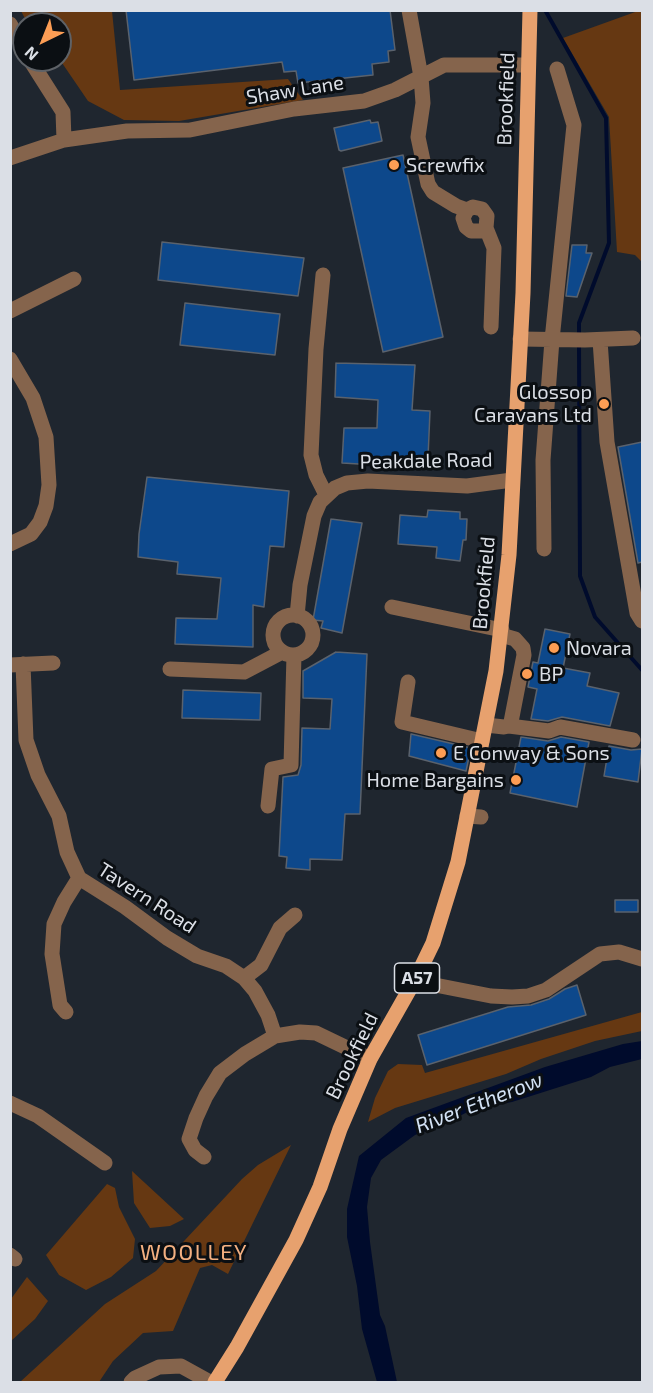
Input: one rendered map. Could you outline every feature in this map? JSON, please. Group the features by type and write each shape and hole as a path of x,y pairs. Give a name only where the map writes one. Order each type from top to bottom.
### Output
{"main road":[{"name":"Brookfield","path":"215,1383 296,1240 320,1187 340,1129 370,1059 433,943 474,816 482,741 501,632 509,555 520,339 530,10"}],"street":[{"path":"409,10 421,77 423,103 418,137 428,184 433,192 456,207 466,210 463,218 466,227 471,231 481,231 486,228 494,248 491,327"},
{"name":"Shaw Lane","path":"10,158 64,140 127,131 190,130 294,109 364,101 444,65 527,65"},
{"path":"544,549 543,460 552,340 574,124 557,69"},
{"path":"38,72 63,112 64,140"},
{"path":"297,616 300,585 311,528 320,502 326,495 316,475 311,455 316,349 323,275"},
{"path":"10,311 74,279"},
{"path":"520,339 633,338"},
{"path":"593,340 607,442 637,613 642,621"},
{"path":"10,359 33,398 45,437 49,485 46,506 40,522 31,534 10,544"},
{"name":"Peakdale Road","path":"326,495 346,483 383,487 467,486 512,480"},
{"path":"392,607 501,632 515,639 523,648 524,655 509,726"},
{"path":"170,669 244,672 288,654 303,653 311,645 313,632 306,620 297,616 281,619 274,629 274,643 288,654"},
{"path":"268,806 272,769 291,765 288,654"},
{"name":"Tavern Road","path":"53,663 17,664 26,740 38,775 59,816 67,852 79,878 196,956 226,966 244,978 255,991 268,1015 275,1036"},
{"path":"408,682 401,725 482,741"},
{"path":"486,725 549,731 560,728 633,740"},
{"path":"66,1012 60,1005 52,954 54,924 79,878"},
{"path":"244,978 261,965 280,928 295,915"},
{"path":"416,978 430,984 492,996 528,996 546,990 600,954 620,951 642,959"},
{"path":"204,1157 195,1150 189,1139 206,1096 220,1073 245,1054 275,1036 300,1032 316,1033 370,1059"},
{"path":"10,1103 38,1116 105,1163"},
{"path":"131,1383 135,1378 159,1367 181,1366 210,1383"}],"shaded area":[{"path":"112,11 120,90 288,79 303,100 179,121 124,120 88,101 68,72 72,72 72,12 22,12"},
{"path":"642,11 642,262 635,255 617,252 609,117 563,38"},
{"path":"642,1012 642,1031 595,1041 541,1059 506,1074 395,1108 368,1122 375,1098 388,1071 398,1064 422,1065 425,1073"},
{"path":"291,1145 228,1274 212,1265 200,1268 173,1331 143,1333 113,1361 99,1382 20,1382 105,1304 156,1271 242,1179 258,1165"},
{"path":"132,1171 184,1219 170,1226 150,1228 134,1203"},
{"path":"107,1184 115,1188 119,1207 135,1239 133,1258 111,1277 86,1290 59,1275 46,1255"},
{"path":"27,1277 48,1301 35,1319 11,1341 11,1299"}],"water":[{"name":"River Etherow","path":"642,1041 642,1059 610,1067 591,1077 512,1102 471,1110 443,1125 415,1135 381,1160 371,1178 367,1207 380,1315 385,1326 397,1382 377,1382 362,1329 357,1286 347,1237 347,1209 359,1156 406,1118 545,1067 623,1044"}],"building":[{"path":"126,10 390,10 395,50 388,51 389,62 372,64 373,75 298,83 296,71 284,72 282,62 134,80"},
{"path":"370,120 371,123 378,122 382,141 339,150 334,128"},
{"path":"403,155 443,337 383,352 343,168"},
{"path":"162,242 304,258 298,296 158,280"},
{"path":"572,245 587,245 586,253 592,253 577,297 566,296"},
{"path":"185,303 280,314 275,355 180,345"},
{"path":"336,363 415,365 412,410 430,411 428,458 411,457 410,467 342,463 344,428 377,428 378,400 335,397"},
{"path":"642,442 642,562 638,563 618,447"},
{"path":"147,477 289,491 284,547 270,546 264,607 253,605 253,647 175,644 176,618 217,619 221,578 177,574 178,562 138,557"},
{"path":"428,510 460,512 460,519 467,519 466,540 463,540 460,561 436,558 437,547 398,544 400,515 427,517"},
{"path":"331,519 362,523 342,633 321,628 323,621 313,620"},
{"path":"545,629 570,634 563,668 590,673 587,686 619,693 610,726 562,717 548,721 531,719 537,689 528,687 533,662 538,663"},
{"path":"336,652 367,654 360,814 345,814 342,860 310,859 310,870 286,868 287,857 279,856 283,777 298,775 301,765 302,728 330,729 332,699 303,698 303,671"},
{"path":"183,690 261,693 260,720 182,718"},
{"name":"E Conway & Sons","path":"411,734 471,748 466,771 409,756"},
{"path":"521,737 548,741 561,737 589,742 577,807 510,793"},
{"path":"609,746 631,750 642,749 638,782 604,776"},
{"path":"615,900 638,900 638,912 615,912"},
{"path":"577,985 586,1015 427,1065 418,1035 508,1007 531,1005"}],"waterway":[{"path":"545,10 606,118 609,243 579,323 579,336"},
{"path":"579,344 580,576 595,617 642,670"}],"place":[{"name":"Screwfix","path":"394,165"},
{"name":"Glossop Caravans Ltd","path":"604,404"},
{"name":"Novara","path":"554,648"},
{"name":"BP","path":"527,674"},
{"name":"E Conway & Sons","path":"441,753"},
{"name":"Home Bargains","path":"516,780"}],"district":[{"name":"WOOLLEY","path":"194,1253"}]}
